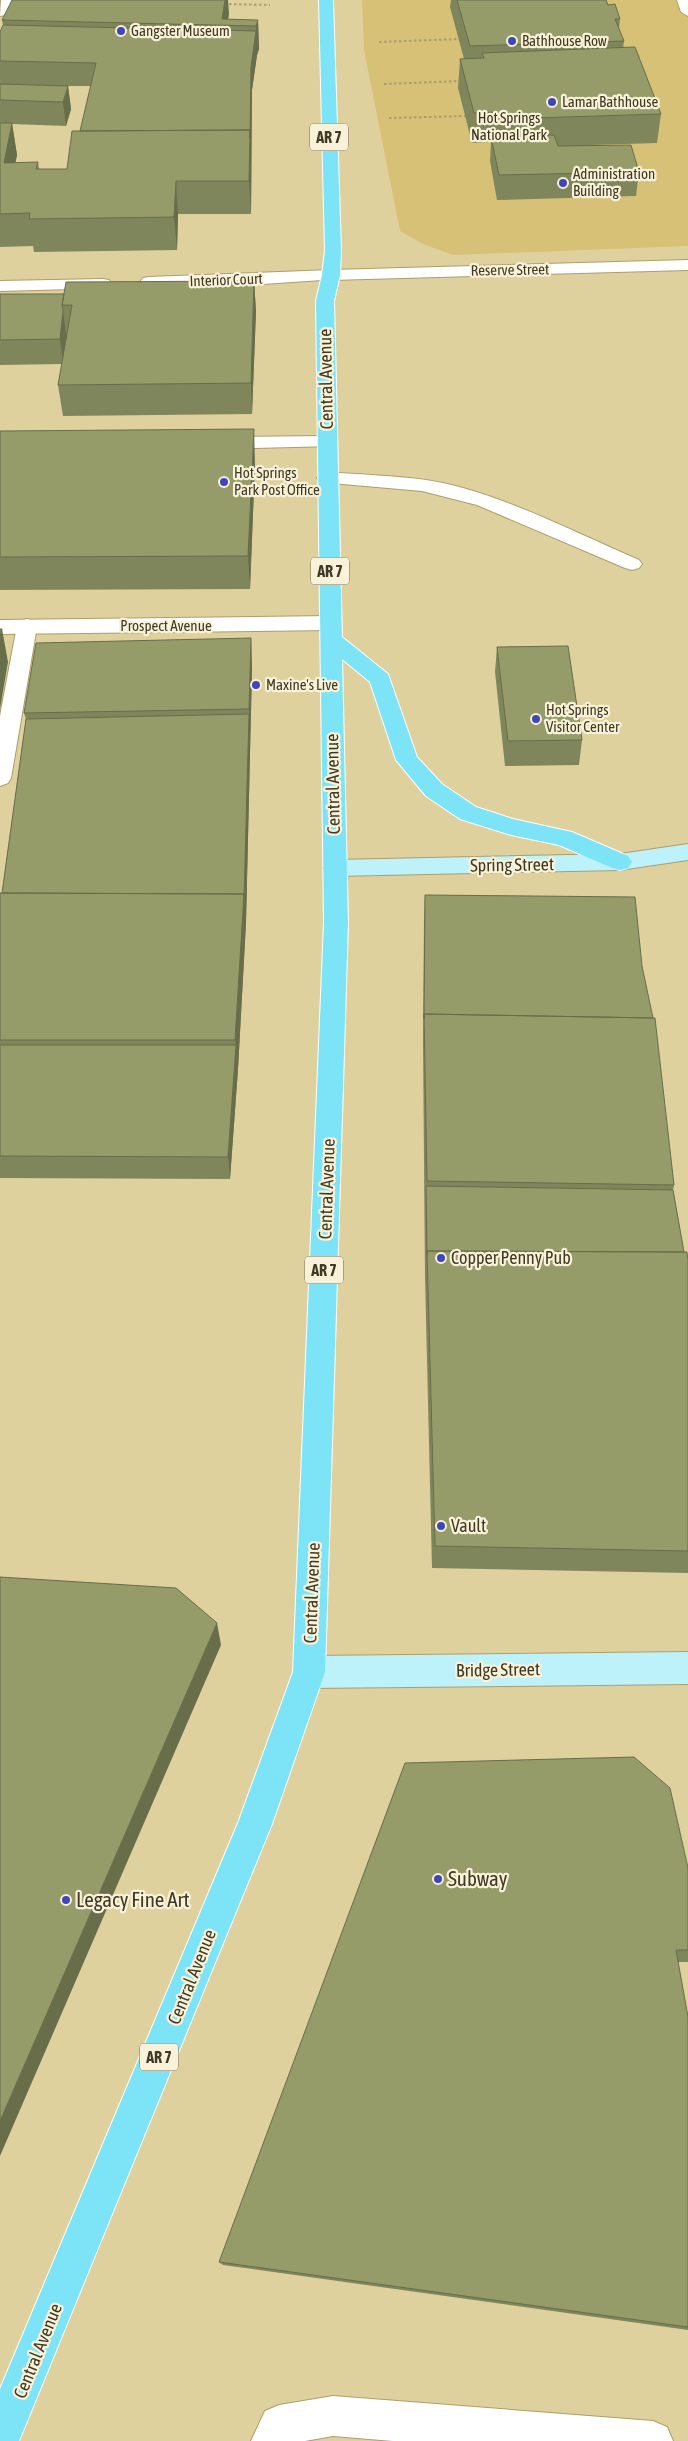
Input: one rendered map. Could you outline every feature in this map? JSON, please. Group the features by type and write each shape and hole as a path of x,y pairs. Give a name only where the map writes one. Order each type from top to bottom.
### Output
{"main road":[{"name":"Central Avenue","path":"0,2438 254,1824 308,1672 335,942 325,300 331,275 333,250 326,0"},
{"path":"331,631 380,679 407,760 434,790 468,813 510,827 564,838 620,862"},
{"name":"Spring Street","path":"335,868 620,862 688,852"},
{"name":"Bridge Street","path":"308,1672 688,1668"}],"street":[{"path":"0,12 8,0"},
{"path":"684,0 688,12"},
{"name":"Reserve Street","path":"331,275 688,265"},
{"name":"Interior Court","path":"0,286 263,279 331,275"},
{"path":"198,443 328,442"},
{"path":"327,478 422,485 456,492 484,501 632,564"},
{"name":"Prospect Avenue","path":"0,627 256,625 331,631"},
{"path":"0,778 27,626"},
{"path":"271,2441 279,2425 333,2416 653,2441"}],"path":[{"path":"222,4 270,5"},
{"path":"379,42 459,39"},
{"path":"384,84 463,80"},
{"path":"389,118 466,116"}],"green space":[{"name":"Hot Springs National Park","path":"362,0 688,0 688,246 453,255 423,244 400,231 364,50"}],"building":[{"path":"12,0 225,0 222,19 258,20 256,26 2,20"},
{"path":"457,0 606,0 608,5 615,4 620,19 615,19 624,41 470,46"},
{"path":"3,25 256,31 251,67 250,138 250,130 80,131 96,63 0,61 0,32"},
{"path":"635,47 661,114 499,119 497,112 474,113 460,59 484,58 482,53"},
{"path":"0,84 68,86 63,102 0,100"},
{"path":"0,123 12,123 4,163 38,162 36,169 67,169 72,131 250,130 249,181 176,181 174,217 29,219 30,213 0,214"},
{"path":"554,135 558,146 631,145 639,172 499,175 491,137"},
{"path":"254,281 251,383 58,385 72,305 62,305 66,282"},
{"path":"0,294 64,294 60,339 0,340"},
{"path":"254,429 248,556 0,557 0,431"},
{"path":"251,638 249,709 24,713 36,643"},
{"name":"Hot Springs Visitor Center","path":"568,646 582,740 508,741 497,647"},
{"path":"249,714 244,899 244,894 2,893 26,719"},
{"path":"0,893 244,894 235,1040 0,1040"},
{"path":"425,895 635,897 642,966 653,1018 424,1014"},
{"path":"424,1014 655,1018 674,1185 427,1181"},
{"path":"0,1045 236,1045 228,1157 0,1156"},
{"path":"426,1186 673,1190 684,1252 427,1251 427,1255"},
{"path":"427,1251 687,1252 688,1551 435,1546"},
{"path":"0,1577 176,1588 217,1623 0,2121"},
{"path":"634,1757 670,1788 688,1868 688,1950 676,1950 688,2017 688,2327 219,2262 405,1763"}],"place":[{"name":"Gangster Museum","path":"121,31"},
{"name":"Bathhouse Row","path":"512,41"},
{"name":"Lamar Bathhouse","path":"552,102"},
{"name":"Administration Building","path":"563,183"},
{"name":"Hot Springs Park Post Office","path":"224,482"},
{"name":"Maxine's Live","path":"256,685"},
{"name":"Hot Springs Visitor Center","path":"536,719"},
{"name":"Copper Penny Pub","path":"441,1258"},
{"name":"Vault","path":"441,1526"},
{"name":"Subway","path":"438,1879"},
{"name":"Legacy Fine Art","path":"66,1900"}]}
